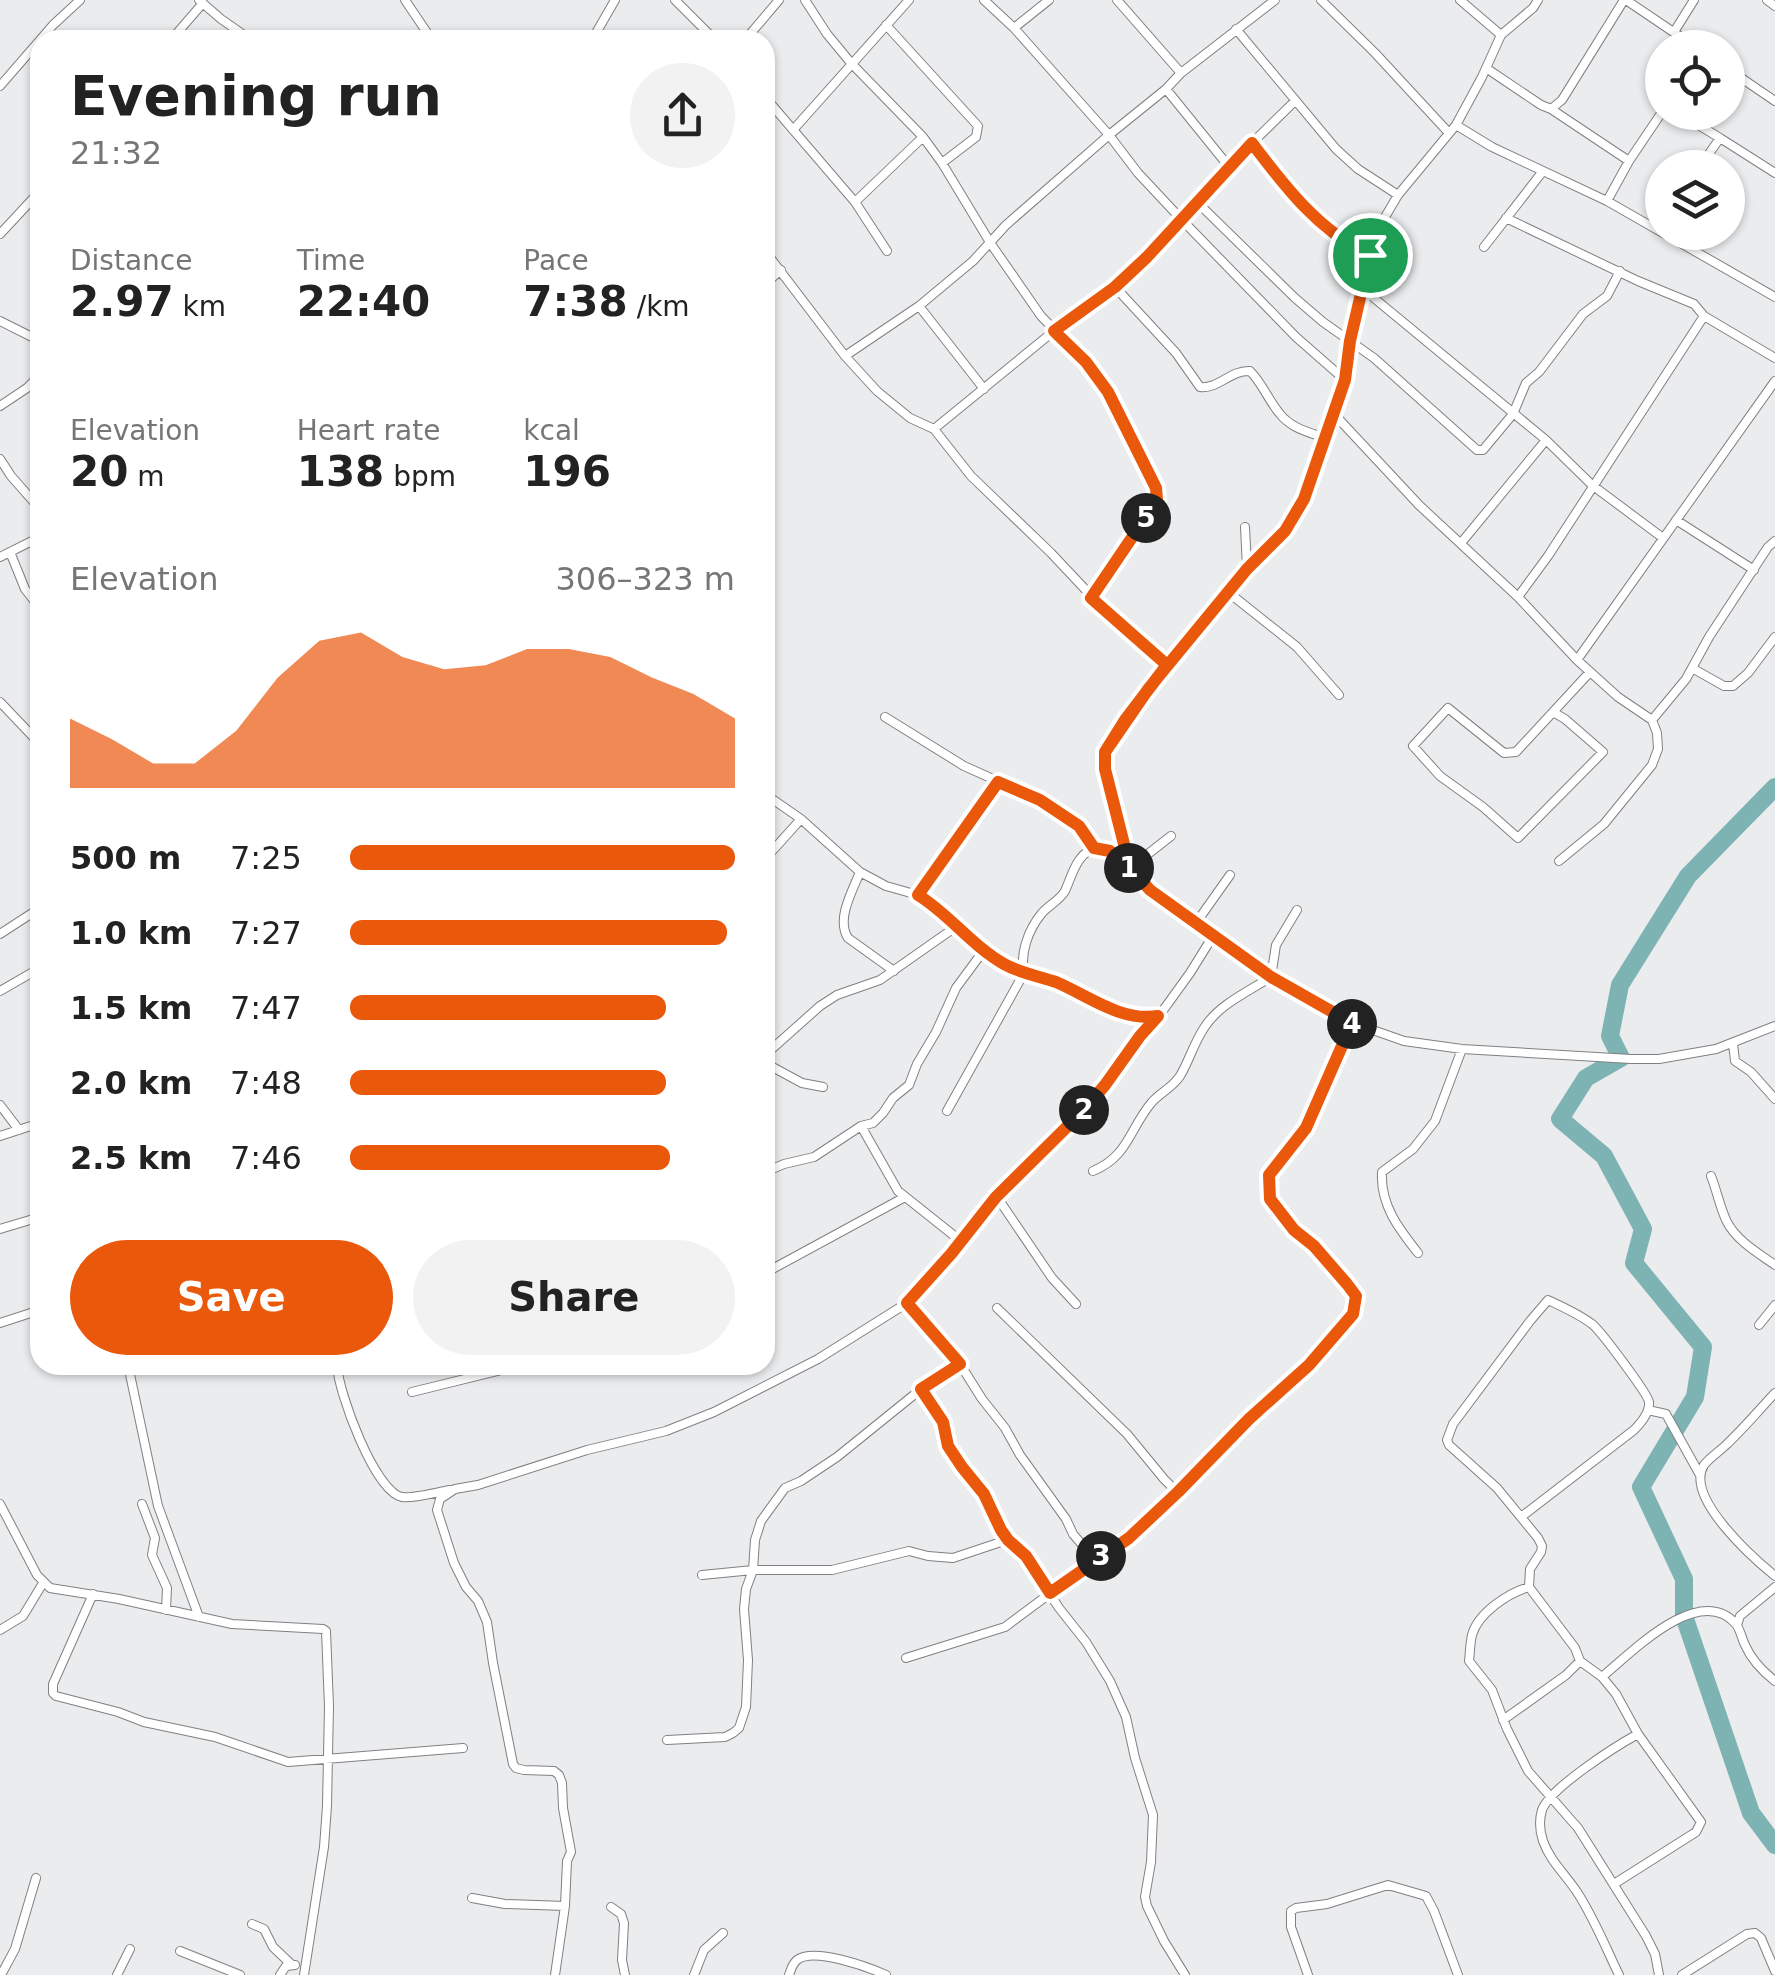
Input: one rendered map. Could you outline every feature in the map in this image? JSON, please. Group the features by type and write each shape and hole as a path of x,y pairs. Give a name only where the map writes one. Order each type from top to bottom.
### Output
{"street":[{"path":"48,30 80,0"},
{"path":"405,0 425,30"},
{"path":"675,0 705,30"},
{"path":"753,30 779,0"},
{"path":"805,0 851,63 922,136 991,244 1054,331 1086,362 1108,392 1156,488 1157,499 1150,511 1091,598"},
{"path":"793,130 909,0"},
{"path":"984,0 1014,28 1181,219 1296,337 1345,380"},
{"path":"1014,28 1049,0"},
{"path":"1117,0 1180,73"},
{"path":"845,356 919,306 1180,73 1262,4 1275,0"},
{"path":"1321,0 1452,129 1645,220"},
{"path":"1460,0 1501,35"},
{"path":"1130,868 1105,769 1105,752 1167,665 1247,569 1285,531 1304,499 1345,380 1350,341 1378,229 1398,195 1452,129 1501,35 1538,0"},
{"path":"1551,109 1562,100 1625,0 1671,30"},
{"path":"1675,30 1694,0"},
{"path":"1767,0 1775,6"},
{"path":"179,30 201,2 236,30"},
{"path":"597,30 611,2"},
{"path":"886,25 978,126 976,138 942,163"},
{"path":"1236,29 1336,149 1398,195"},
{"path":"0,86 30,52"},
{"path":"1486,68 1628,161"},
{"path":"1745,80 1775,102"},
{"path":"1166,89 1230,168"},
{"path":"934,429 1054,331 1115,287 1295,101"},
{"path":"775,109 855,202 886,251"},
{"path":"1607,201 1650,130"},
{"path":"1706,130 1775,173"},
{"path":"855,202 922,136"},
{"path":"1712,150 1720,138"},
{"path":"1252,143 1284,185 1325,226 1344,244 1370,255"},
{"path":"1484,247 1543,171"},
{"path":"0,234 30,202"},
{"path":"1197,202 1294,298 1374,358 1477,450 1482,450 1513,414 1526,384 1583,314 1607,296 1620,271"},
{"path":"1506,218 1694,304 1704,316 1775,358"},
{"path":"1698,250 1775,297"},
{"path":"775,262 845,356 892,406 934,429 971,476 1091,598 1167,665"},
{"path":"775,276 782,270"},
{"path":"1115,287 1176,353 1200,387 1208,388 1241,370 1250,371 1294,427 1325,438"},
{"path":"1363,289 1546,440 1592,485 1663,538"},
{"path":"919,306 984,390"},
{"path":"1518,597 1704,316"},
{"path":"0,321 30,337"},
{"path":"1578,660 1775,381"},
{"path":"0,406 30,386"},
{"path":"1334,414 1419,505 1518,597 1590,672 1652,720 1658,748 1652,766 1604,824 1558,861"},
{"path":"1462,543 1546,440"},
{"path":"0,459 30,498"},
{"path":"1676,520 1754,570"},
{"path":"1245,526 1247,569"},
{"path":"1652,720 1692,668 1775,541"},
{"path":"0,557 30,542"},
{"path":"10,552 30,595"},
{"path":"1228,592 1297,647 1339,694"},
{"path":"1692,668 1724,686 1733,686 1775,637"},
{"path":"1553,712 1603,752 1518,838 1484,807 1440,776 1413,746 1448,708 1504,752 1516,752 1553,712 1562,703 1590,672"},
{"path":"0,702 30,734"},
{"path":"1562,703 1565,719"},
{"path":"886,717 964,766 1040,800 1079,826 1094,848 1110,851 1150,890 1213,936 1271,977 1352,1023 1404,1041 1462,1049 1616,1059 1659,1059 1716,1050 1775,1026"},
{"path":"918,895 998,782"},
{"path":"775,801 860,872 886,886 918,895 1003,964 1050,980 1109,1009 1134,1017 1158,1016"},
{"path":"775,848 800,819"},
{"path":"1130,868 1171,836"},
{"path":"948,1111 1024,973 1023,952 1034,925 1062,895 1075,866 1094,848"},
{"path":"860,872 842,922 844,932 894,971"},
{"path":"1196,923 1230,875"},
{"path":"1093,1171 1110,1163 1125,1147 1153,1101 1178,1080 1213,1017 1271,977 1276,945 1298,910"},
{"path":"0,934 30,914"},
{"path":"775,1049 812,1012 837,995 880,980 957,926"},
{"path":"338,1375 348,1411 371,1462 387,1489 403,1498 478,1485 587,1450 666,1431 714,1412 818,1359 907,1303 996,1197 1105,1085 1213,936"},
{"path":"775,1169 814,1156 860,1126 873,1123 909,1084 956,988 984,950"},
{"path":"0,991 30,974"},
{"path":"906,1658 1005,1627 1129,1538 1309,1365 1353,1314 1356,1296 1324,1256 1278,1212 1270,1199 1269,1187 1269,1175 1306,1128 1352,1023"},
{"path":"1733,1044 1734,1061 1751,1072 1775,1098"},
{"path":"1418,1252 1401,1233 1388,1207 1382,1172 1413,1149 1430,1129 1462,1049"},
{"path":"775,1065 802,1083 822,1086"},
{"path":"0,1105 19,1130"},
{"path":"0,1136 30,1126"},
{"path":"860,1126 898,1191 962,1242"},
{"path":"1711,1176 1728,1224 1736,1235 1775,1264"},
{"path":"996,1197 1052,1278 1076,1304"},
{"path":"775,1268 905,1198"},
{"path":"0,1229 30,1220"},
{"path":"1521,1517 1634,1430 1649,1402 1603,1334 1582,1317 1548,1300 1453,1424 1447,1440 1497,1488 1542,1546 1530,1569 1529,1587 1575,1648 1580,1661 1602,1677 1616,1694 1638,1734 1701,1822 1696,1832 1614,1884"},
{"path":"907,1303 960,1364 1073,1534 1095,1560"},
{"path":"1759,1325 1775,1305"},
{"path":"997,1308 1126,1434 1178,1492"},
{"path":"0,1324 30,1314"},
{"path":"668,1740 724,1736 738,1728 746,1707 744,1609 757,1529 785,1488 837,1457 921,1389 960,1364"},
{"path":"130,1375 158,1506 199,1618"},
{"path":"412,1392 481,1375"},
{"path":"921,1389 943,1422 948,1446 984,1494 1008,1540 1026,1556 1105,1670 1126,1717 1153,1814 1145,1898 1164,1942 1185,1975"},
{"path":"1700,1475 1705,1464 1775,1393"},
{"path":"1648,1410 1666,1414 1728,1532 1775,1576"},
{"path":"455,1489 440,1500 437,1510 454,1563 487,1622 510,1757 516,1768 554,1771 562,1783 562,1808 572,1852 567,1861 566,1906 555,1975"},
{"path":"0,1504 37,1575 50,1588 232,1624 325,1630 329,1706 324,1848 304,1971 273,1947 264,1929 252,1924"},
{"path":"142,1504 155,1538 152,1556 167,1588 166,1610"},
{"path":"702,1575 752,1570 832,1570 909,1551 954,1558 1008,1540"},
{"path":"0,1630 23,1616 43,1583"},
{"path":"1529,1587 1517,1590 1483,1617 1472,1633 1470,1661 1492,1690 1528,1771 1578,1828 1614,1884 1655,1954 1659,1975"},
{"path":"1737,1625 1740,1616 1775,1587"},
{"path":"93,1594 54,1684 52,1693 56,1696 144,1722 216,1737 288,1762 463,1748"},
{"path":"1602,1677 1663,1628 1684,1616 1712,1610 1737,1625 1757,1666 1775,1682"},
{"path":"1503,1720 1580,1661"},
{"path":"1619,1975 1580,1897 1554,1864 1540,1824 1542,1808 1551,1796 1638,1734"},
{"path":"1,1975 15,1949 36,1878"},
{"path":"1308,1975 1291,1927 1291,1912 1388,1885 1426,1896 1458,1975"},
{"path":"472,1898 505,1904 566,1906"},
{"path":"612,1907 624,1923 625,1975"},
{"path":"1682,1975 1747,1934 1755,1933 1775,1971"},
{"path":"694,1975 704,1950 723,1934"},
{"path":"117,1975 130,1950"},
{"path":"180,1951 240,1975"},
{"path":"789,1975 795,1961 802,1957 855,1963 886,1975"},
{"path":"280,1975 291,1964"}],"waterway":[{"path":"1775,787 1688,876 1620,985 1610,1036 1621,1058 1586,1078 1560,1119 1604,1156 1643,1229 1634,1263 1703,1347 1695,1397 1641,1487 1684,1579 1684,1616 1751,1813 1775,1845"}],"route":[{"path":"1370,255 1344,244 1325,226 1284,185 1252,143 1147,257 1115,287 1054,331 1086,362 1108,392 1156,488 1157,499 1150,511 1091,598 1167,665 1149,688 1125,720 1105,752 1105,769 1114,803 1130,868 1150,890 1271,977 1352,1023 1306,1128 1269,1175 1270,1199 1278,1212 1333,1267 1356,1296 1356,1305 1346,1324 1309,1365 1178,1492 1129,1538 1050,1593 1026,1556 1008,1540 984,1494 947,1443 943,1422 921,1389 960,1364 907,1303 996,1197 1082,1112 1158,1016 1134,1017 1109,1009 1050,980 1003,964 918,895 998,782 1040,800 1079,826 1094,848 1110,851 1130,868 1105,769 1105,752 1149,688 1247,569 1285,531 1304,499 1345,380 1370,255"}]}
